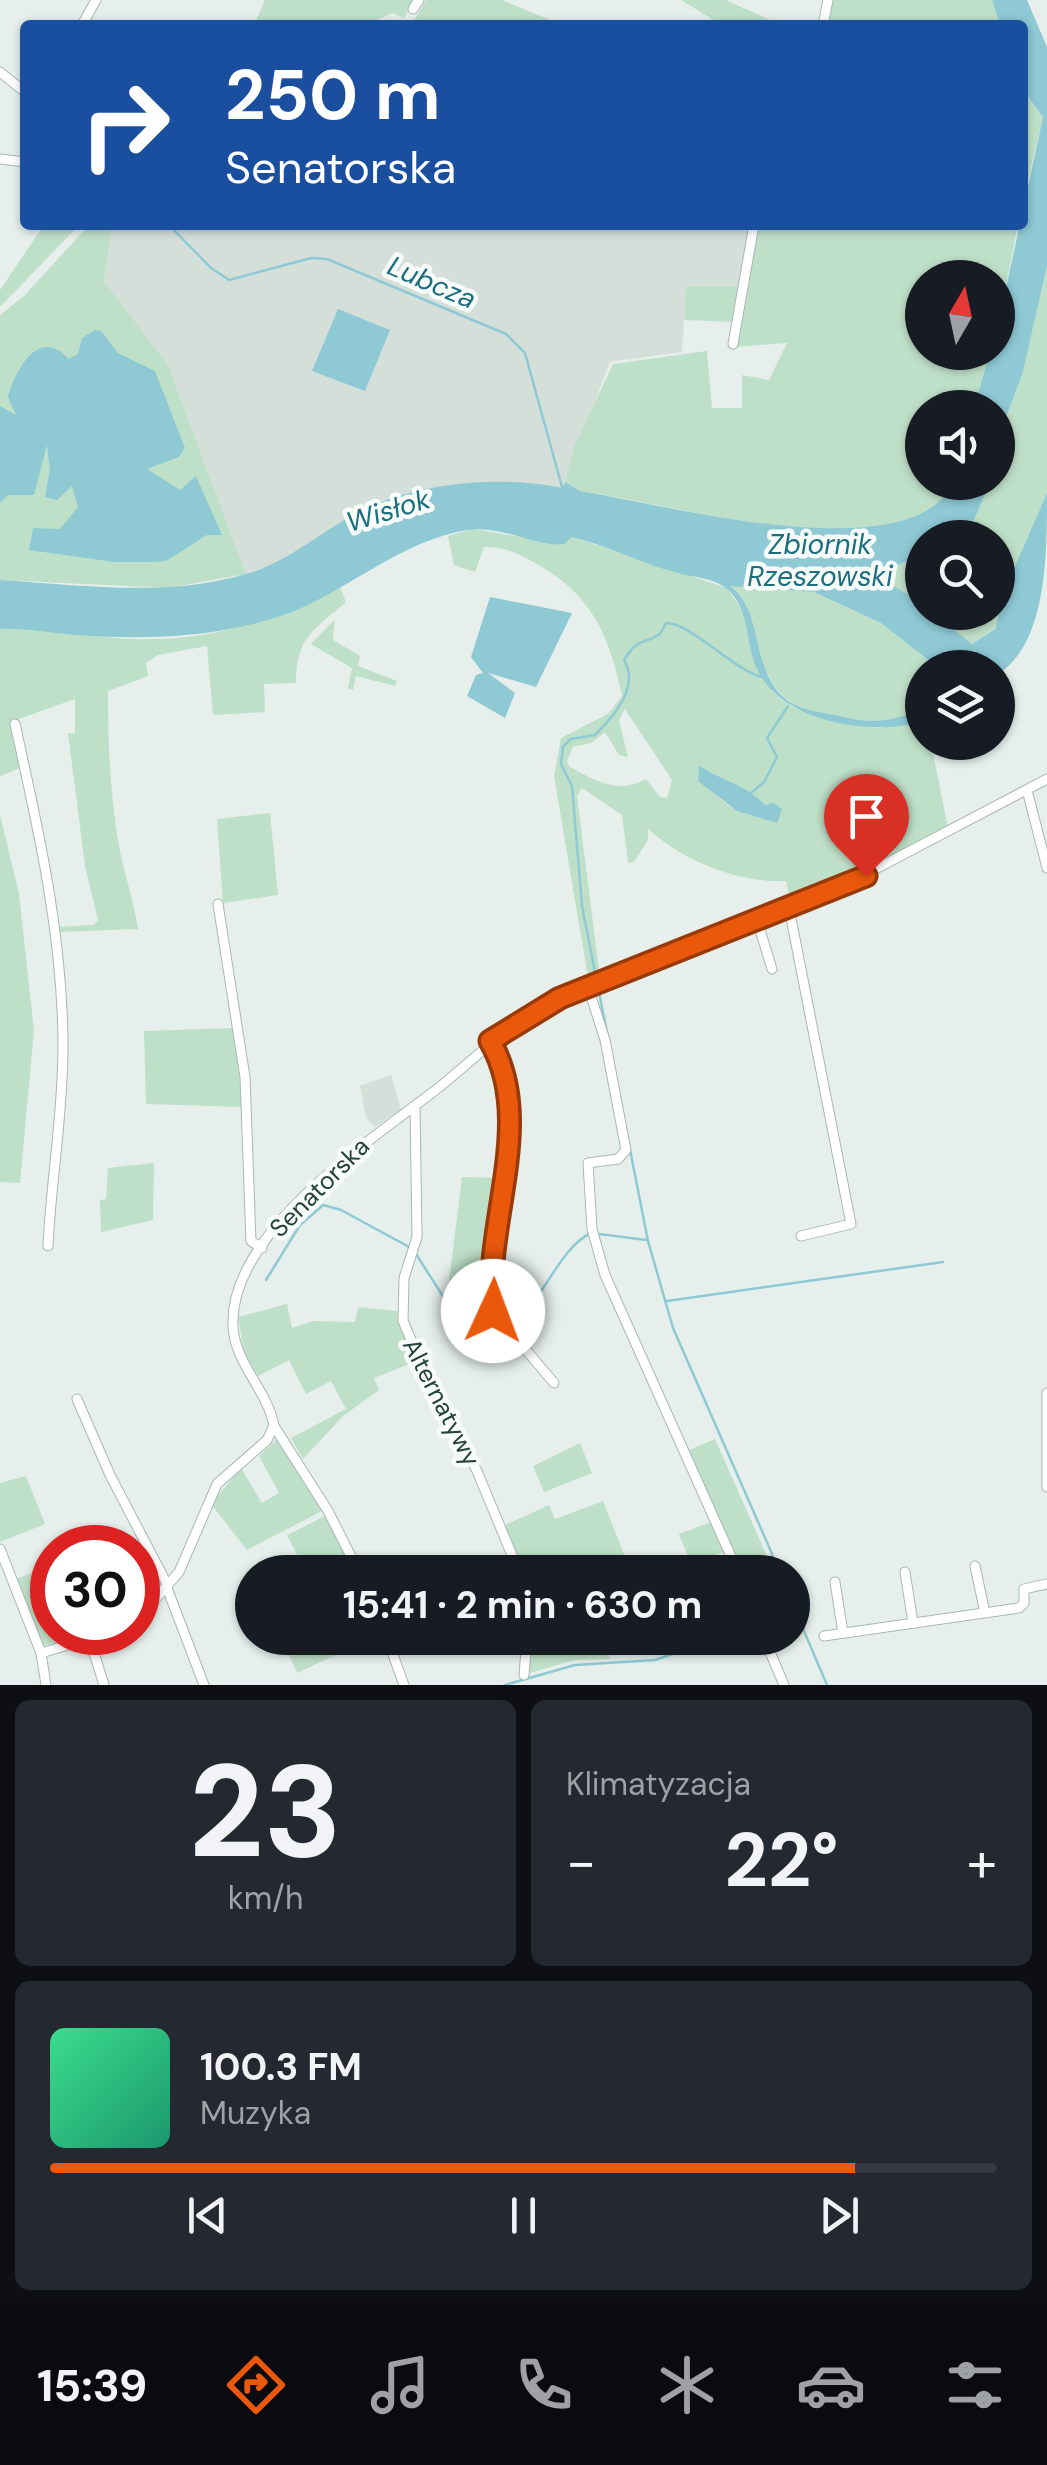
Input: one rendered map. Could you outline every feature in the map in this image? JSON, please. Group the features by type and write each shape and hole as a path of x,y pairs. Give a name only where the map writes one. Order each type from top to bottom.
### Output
{"street":[{"path":"734,344 753,230"},
{"path":"14,724 48,875 61,1010 62,1066 48,1246"},
{"name":"Senatorska","path":"350,1555 274,1426 242,1356 234,1327 242,1286 281,1222 361,1142 415,1106 490,1041 544,1005 886,866 1047,778"},
{"path":"1027,790 1047,868"},
{"path":"218,904 245,1077 251,1241 262,1248"},
{"path":"789,908 852,1224 801,1236"},
{"path":"757,920 772,968"},
{"path":"588,988 605,1040 626,1150 618,1159 588,1163 592,1234 604,1275 730,1555"},
{"path":"490,1041 499,1061 508,1104 492,1302 497,1318 554,1383"},
{"name":"Alternatywy","path":"415,1106 417,1229 402,1308 408,1338 477,1470 513,1555"},
{"path":"1047,1392 1047,1487"},
{"path":"77,1398 110,1475 168,1587 204,1685"},
{"path":"160,1596 188,1556 212,1492 267,1440 274,1426"},
{"path":"0,1549 30,1627"},
{"path":"975,1566 985,1613"},
{"path":"906,1572 912,1623"},
{"path":"835,1582 843,1633"},
{"path":"824,1636 1023,1606 1024,1589 1047,1584"},
{"path":"40,1655 46,1685"},
{"path":"95,1655 104,1685"},
{"path":"393,1655 404,1685"},
{"path":"524,1675 526,1655"},
{"path":"771,1655 784,1685"}],"shaded area":[{"path":"111,230 748,230 739,287 686,286 682,352 610,362 562,488 432,487 361,510 293,556 246,574 168,365 104,281"},
{"path":"391,1075 401,1110 375,1127 366,1118 360,1086"}],"green space":[{"path":"265,0 414,0 404,18 393,13 377,20 256,20"},
{"path":"426,0 502,0 550,20 414,20"},
{"path":"681,0 726,0 770,20 714,20"},
{"path":"833,0 992,0 998,20 828,20"},
{"path":"1028,97 1043,117 1028,180"},
{"path":"41,230 74,230 0,307 0,290"},
{"path":"84,230 111,230 104,281 168,365 246,574 168,588 0,580 0,315 24,296"},
{"path":"748,230 1017,230 1011,260 905,260 905,370 985,370 979,390 905,390 905,500 937,500 928,510 888,525 837,529 780,526 580,491 565,482 574,447 613,364 707,351 712,408 742,408 742,375 769,380 787,343 736,347"},
{"path":"1047,266 1047,493 1015,575 1015,520 974,520 983,500 1015,500 1015,393"},
{"path":"686,286 740,287 734,322 684,320"},
{"path":"473,529 565,544 570,536 727,588 745,614 758,671 773,692 793,707 876,728 905,724 905,760 934,760 948,828 856,877 791,902 786,881 749,878 712,868 678,851 648,829 648,840 634,862 628,863 622,815 582,788 577,796 600,978 589,983 554,776 561,738 608,714 622,696 612,656 587,606 542,567 521,555 493,547 484,547 475,572 454,565 448,536","holes":["625,709 672,780 667,798 660,797 646,779 626,786 608,784 570,767 567,761 573,747 591,743 605,732 619,755 628,757 619,720","700,765 765,805 774,804 737,811 713,792"]},
{"path":"905,562 905,593 856,565 884,569"},
{"path":"730,586 814,592 881,623 915,650 905,650 905,715 872,721 851,719 813,711 788,700 767,673 748,609"},
{"path":"340,587 346,602 303,645 296,683 264,684 265,712 213,715 207,646 158,655 146,663 148,676 108,691 113,808 138,929 58,932 57,927 94,925 98,920 85,866 68,733 75,733 75,699 13,721 23,767 0,776 0,629 132,639 186,637 265,619"},
{"path":"335,619 333,640 360,656 358,666 397,681 395,686 356,676 353,690 348,688 352,668 311,644"},
{"path":"954,630 993,630 972,644"},
{"path":"270,813 278,895 223,903 217,819"},
{"path":"0,815 19,894 34,1031 20,1183 0,1182"},
{"path":"233,1028 243,1107 146,1104 144,1031"},
{"path":"154,1163 153,1220 101,1232 100,1200 106,1199 108,1168"},
{"path":"462,1177 499,1178 492,1280 449,1281"},
{"path":"287,1304 292,1328 314,1321 355,1322 358,1307 397,1311 415,1362 374,1378 379,1390 343,1416 303,1459 291,1438 346,1409 331,1381 306,1394 289,1360 258,1376 244,1352 238,1317"},
{"path":"279,1437 322,1511 247,1550 211,1504 241,1468 262,1503 279,1493 259,1456"},
{"path":"715,1439 766,1555 734,1555 687,1451"},
{"path":"580,1443 592,1473 544,1492 533,1466"},
{"path":"26,1476 45,1524 30,1525 30,1530 0,1542 0,1483"},
{"path":"603,1501 624,1555 516,1555 505,1525 549,1505 555,1519"},
{"path":"325,1516 347,1555 297,1555 287,1535"},
{"path":"714,1521 726,1551 687,1555 679,1534"},
{"path":"30,1573 30,1623 13,1580"},
{"path":"289,1655 336,1655 297,1673"},
{"path":"529,1655 609,1655 610,1659 575,1660 526,1674"}],"water":[{"path":"992,0 1027,0 1047,47 1047,266 1015,393 1015,390 979,390 985,370 1015,370 1012,260 1019,230 1028,230 1028,186 1043,117 1028,97 1028,20 998,20"},
{"path":"338,309 390,330 365,391 312,371"},
{"path":"95,330 101,331 118,353 155,371 185,448 179,457 147,469 180,490 196,476 222,535 207,535 166,561 114,562 29,550 33,528 60,529 78,507 72,486 57,500 45,497 50,469 47,445 34,495 8,495 0,503 0,406 16,415 8,397 18,371 31,354 47,347 69,359 78,354 82,338"},
{"path":"486,482 562,488 565,482 580,491 722,517 837,528 888,524 928,510 937,500 983,500 974,520 905,520 905,562 884,569 860,566 905,593 905,630 954,630 972,644 993,630 1015,630 1015,567 1047,493 1044,569 1035,619 1015,658 1015,650 915,650 881,623 814,592 730,586 748,610 767,673 787,700 806,709 862,720 905,715 905,725 880,727 833,722 789,704 772,690 754,662 740,607 723,586 571,537 565,544 555,544 481,529 443,536 396,556 305,606 230,629 180,636 128,637 0,629 0,580 125,588 219,581 265,567 361,511 408,493"},
{"path":"490,597 572,613 536,687 488,673 515,693 505,718 467,696 476,675 483,673 471,657"},
{"path":"699,765 750,792 765,805 774,803 782,809 777,823 737,811 698,781"}],"waterway":[{"name":"Lubcza","path":"174,230 211,268 229,280 311,258 327,259 506,334 525,353 562,487"},
{"path":"761,677 687,630 666,623 660,634 638,644 624,660 629,680 617,710 595,735 571,739 563,747 561,764 572,786 582,906 648,1241 673,1328 773,1555"},
{"path":"752,792 764,782 777,757 767,738 788,706"},
{"path":"266,1280 300,1225 323,1205 341,1210 411,1248"},
{"path":"416,1254 460,1323 505,1332 529,1309 569,1252 591,1233"},
{"path":"599,1234 646,1240"},
{"path":"667,1301 943,1262"},
{"path":"810,1645 827,1685"},
{"path":"505,1685 575,1665 655,1660 670,1655"}],"route":[{"path":"493,1311 508,1104 499,1061 490,1041 544,1005 866,876"}],"water label":[{"name":"Wisłok","path":"388,510"},
{"name":"Zbiornik Rzeszowski","path":"820,560"}]}
